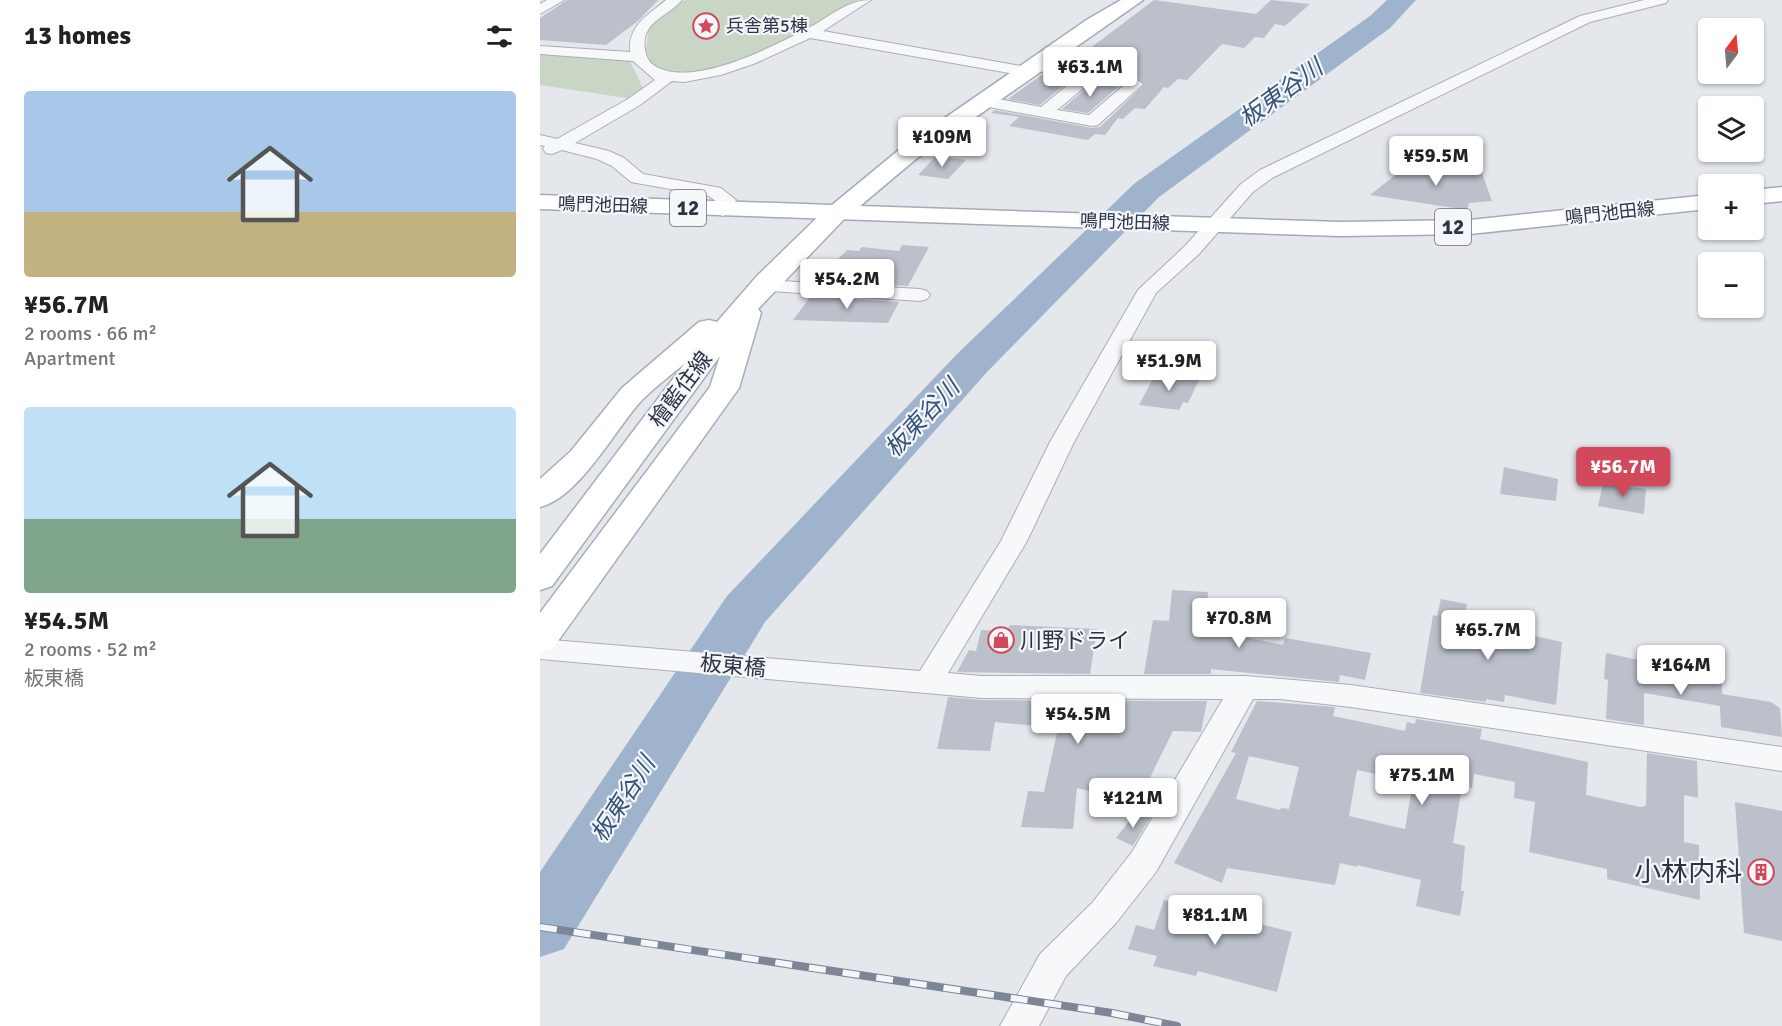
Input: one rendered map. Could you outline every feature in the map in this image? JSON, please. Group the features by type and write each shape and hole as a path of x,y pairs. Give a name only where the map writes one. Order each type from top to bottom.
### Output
{"main road":[{"name":"檜藍住線","path":"540,578 683,384 757,293 836,213 908,154 1095,23 1134,0"},
{"path":"1764,196 1782,194"},
{"name":"鳴門池田線","path":"540,202 722,210 1340,229 1470,227 1698,203"},
{"path":"540,497 582,458 632,394 700,335 757,293"},
{"path":"547,646 724,388 757,293"}],"street":[{"path":"540,10 557,0"},
{"path":"675,0 641,28 638,57 646,70 666,79 706,75 734,66 807,33 864,0"},
{"path":"917,682 1014,542 1062,442 1148,290 1206,225 1266,174 1585,19 1661,0"},
{"path":"807,33 1135,84 1092,121 983,101"},
{"path":"540,50 638,57"},
{"path":"1044,112 1088,76"},
{"path":"540,157 634,102 666,79"},
{"path":"540,140 603,154 618,162 637,178 715,192 727,200 722,210"},
{"path":"757,293 920,295"},
{"name":"板東橋","path":"547,646 982,687 1245,687 1351,696 1782,759"},
{"path":"1019,1026 1053,965 1104,913 1144,862 1245,687"}],"green space":[{"path":"685,0 858,0 831,18 759,54 704,73 654,69 646,51 649,28"},
{"path":"540,52 630,61 644,90 633,99 540,85"}],"building":[{"path":"567,0 658,0 638,21 606,45 540,40 540,18"},
{"path":"1154,0 1256,14 1271,0 1310,4 1285,26 1275,24 1264,38 1255,37 1244,48 1222,44 1187,80 1178,79 1168,88 1164,87 1145,109 1135,108 1123,119 1118,118 1105,135 1095,134 1088,140 1009,126 1019,117 991,113 994,110 1092,128 1100,127 1145,84 1135,77 1068,65"},
{"path":"1043,74 1071,79 1040,105 1008,99"},
{"path":"1093,83 1118,87 1088,113 1062,109"},
{"path":"936,156 966,160 948,179 918,175"},
{"path":"1408,165 1482,173 1492,201 1469,203 1467,210 1370,195"},
{"path":"902,245 929,247 908,286 822,281 828,273 824,273 847,250 859,251 862,247 899,251"},
{"path":"811,296 899,302 888,323 793,320"},
{"path":"1156,373 1199,380 1188,403 1183,402 1179,410 1139,405"},
{"path":"1504,467 1558,479 1556,501 1500,494"},
{"path":"1603,484 1646,489 1644,514 1598,506"},
{"path":"1172,590 1208,592 1206,620 1237,626 1235,635 1283,645 1285,638 1371,653 1365,680 1340,675 1339,682 1211,669 1211,674 1144,674 1153,620 1169,621"},
{"path":"1441,599 1467,604 1464,621 1562,642 1556,705 1505,695 1504,702 1486,699 1486,702 1420,693 1433,615 1437,616"},
{"path":"1010,625 1097,629 1090,674 957,672 969,650 976,651 981,630 1007,631"},
{"path":"1606,653 1681,669 1681,676 1722,684 1722,694 1771,702 1780,708 1782,737 1721,727 1720,706 1644,693 1644,725 1606,719 1608,680 1604,679"},
{"path":"948,697 982,700 1207,701 1201,732 1173,731 1138,802 1077,788 1073,829 1021,827 1028,791 1044,792 1058,728 995,722 990,751 937,749"},
{"path":"1257,701 1335,707 1333,716 1405,731 1407,722 1415,724 1416,719 1482,729 1480,739 1588,762 1586,795 1640,807 1646,806 1647,753 1697,761 1698,798 1684,795 1684,842 1699,845 1700,900 1607,879 1607,869 1529,852 1535,802 1514,798 1515,782 1474,774 1472,788 1462,786 1453,843 1465,846 1461,891 1464,891 1460,916 1416,906 1421,880 1357,865 1357,867 1340,863 1335,885 1227,868 1222,883 1174,863 1236,753 1231,752","holes":["1249,756 1299,767 1289,809 1281,808 1280,810 1236,799","1357,770 1413,782 1405,829 1349,816"]},
{"name":"小林内科","path":"1735,802 1782,811 1782,941 1744,933"},
{"path":"1136,812 1150,818 1133,846 1116,838"},
{"path":"1164,900 1292,932 1277,992 1198,971 1196,976 1153,966 1157,956 1128,949 1136,925 1154,930"}],"waterway":[{"name":"板東谷川","path":"540,928 746,609 972,363 1147,190 1380,22 1403,0"}],"railway":[{"path":"540,927 1112,1013 1177,1026"}],"place":[{"name":"兵舎第5棟","path":"706,26"},
{"name":"川野ドライ","path":"1001,640"},
{"name":"小林内科","path":"1761,872"}]}
